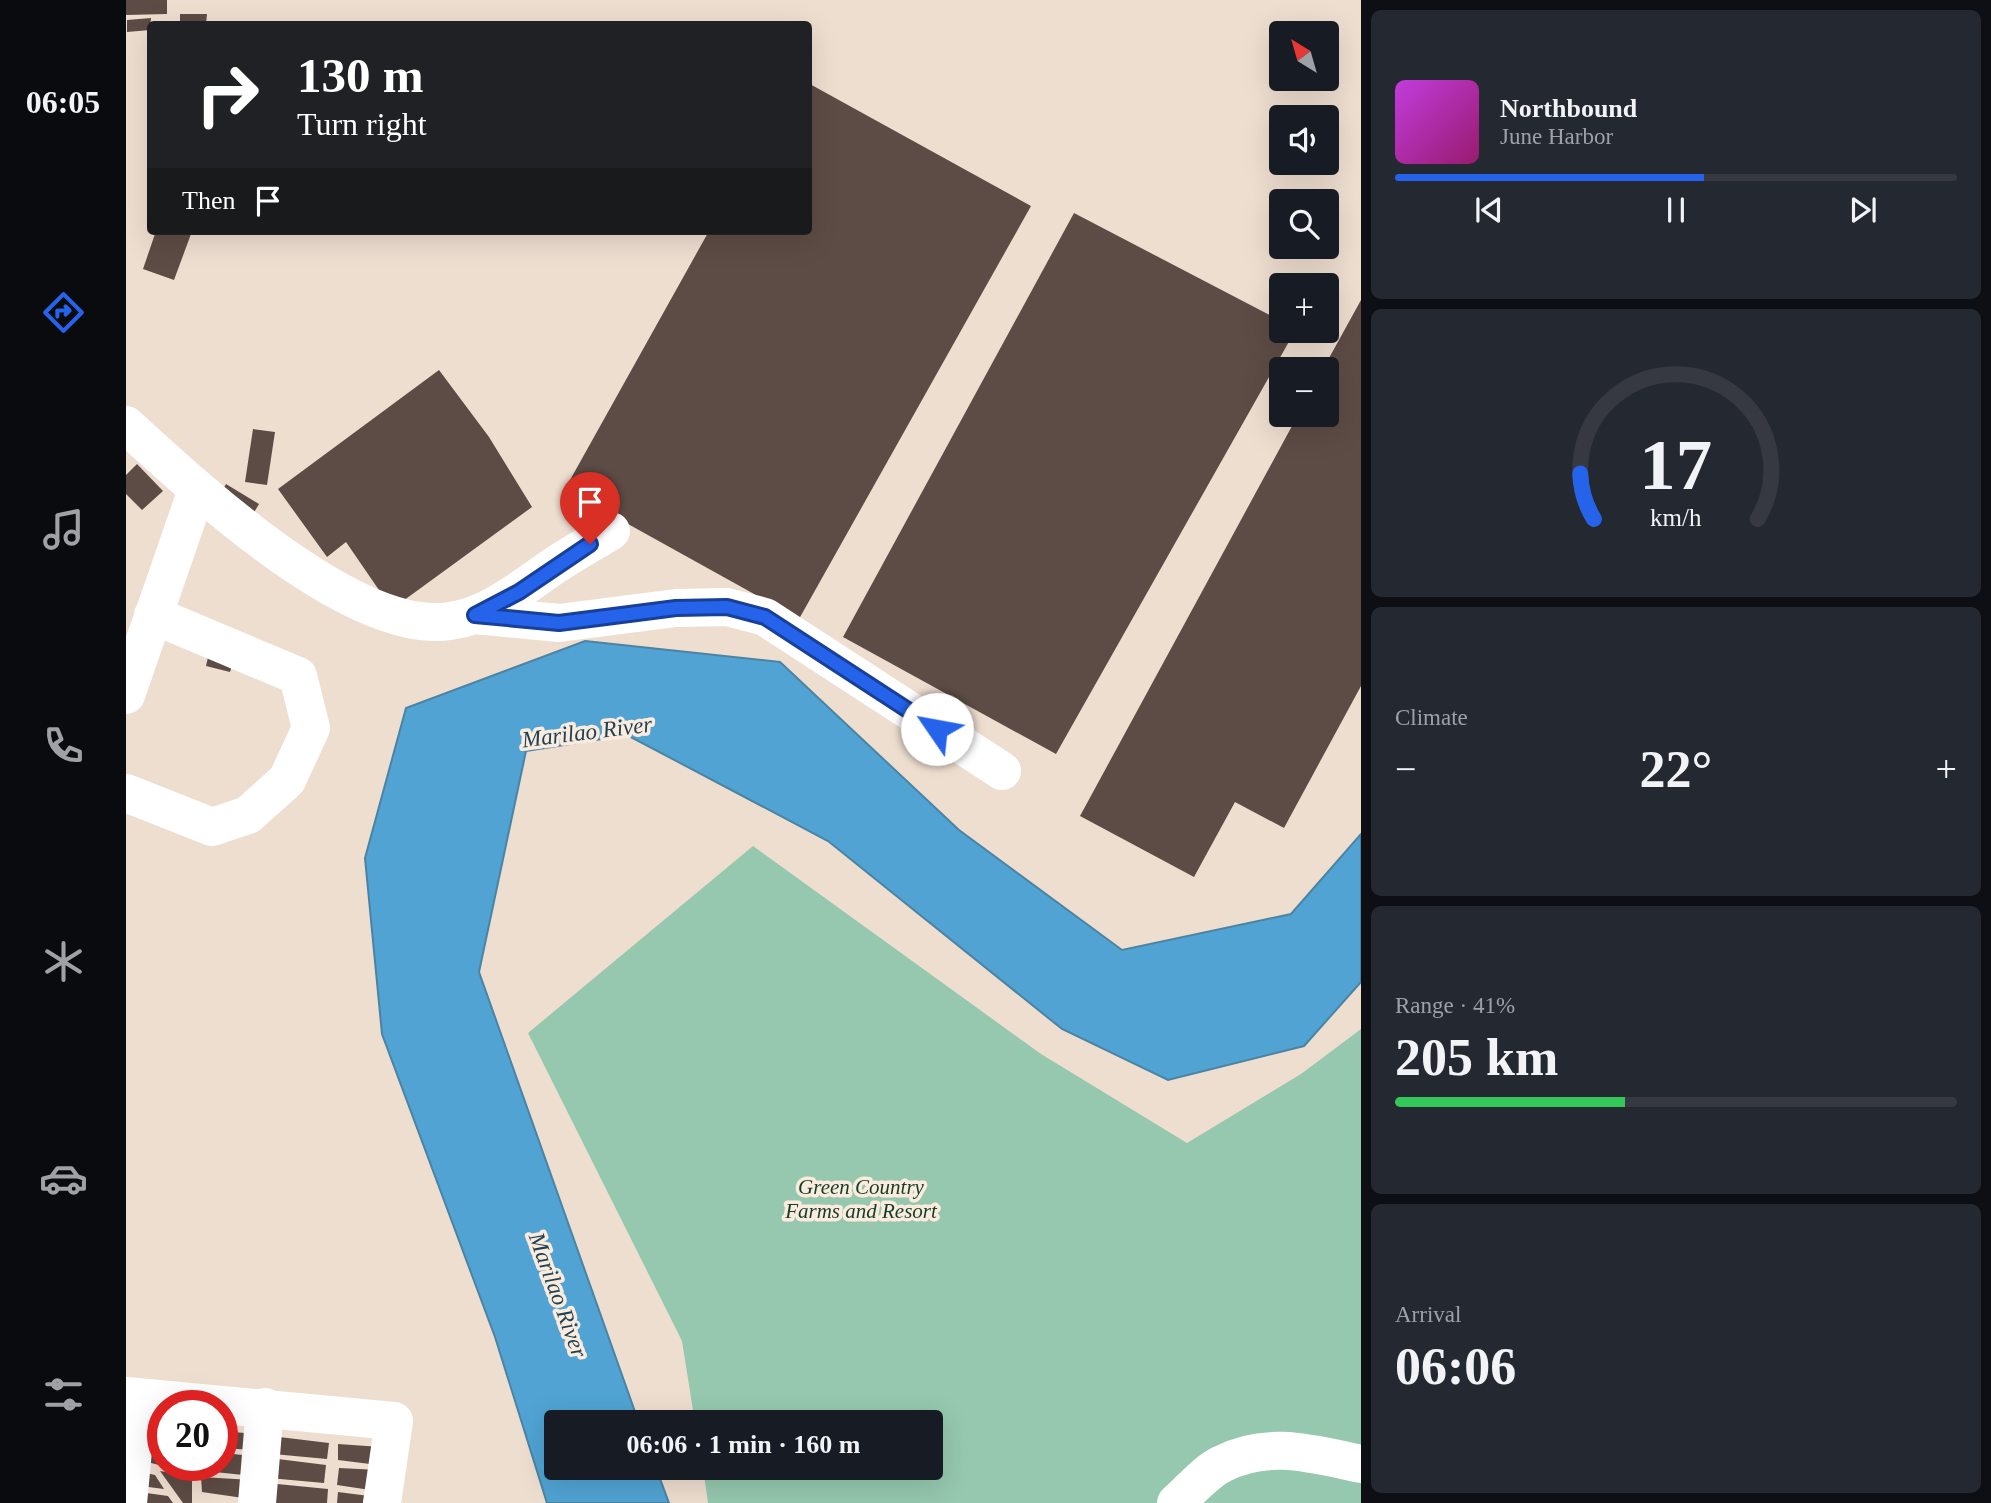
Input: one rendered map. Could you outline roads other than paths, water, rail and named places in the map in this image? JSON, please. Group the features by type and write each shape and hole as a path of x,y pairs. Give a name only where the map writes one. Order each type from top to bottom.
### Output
{"street":[{"path":"126,425 197,490 339,593 409,621 449,622 475,615 519,592 611,531"},
{"path":"126,695 197,490"},
{"path":"475,615 559,623 676,608 727,607 765,617 1002,771"},
{"path":"126,793 212,827 248,815 287,780 311,728 298,676 153,615"},
{"path":"128,1503 132,1397 265,1407 394,1421 382,1503"},
{"path":"257,1503 265,1407"},
{"path":"1176,1503 1219,1464 1253,1451 1291,1449 1361,1464"}],"water":[{"name":"Marilao River","path":"585,641 780,662 959,830 1122,950 1291,914 1361,834 1361,982 1304,1046 1168,1080 1062,1029 828,841 627,735 526,751 479,972 634,1410 544,1410 544,1480 660,1480 669,1503 547,1503 495,1337 382,1034 365,858 406,708"}],"park label":[{"name":"Green Country Farms and Resort","path":"861,1199"}]}
